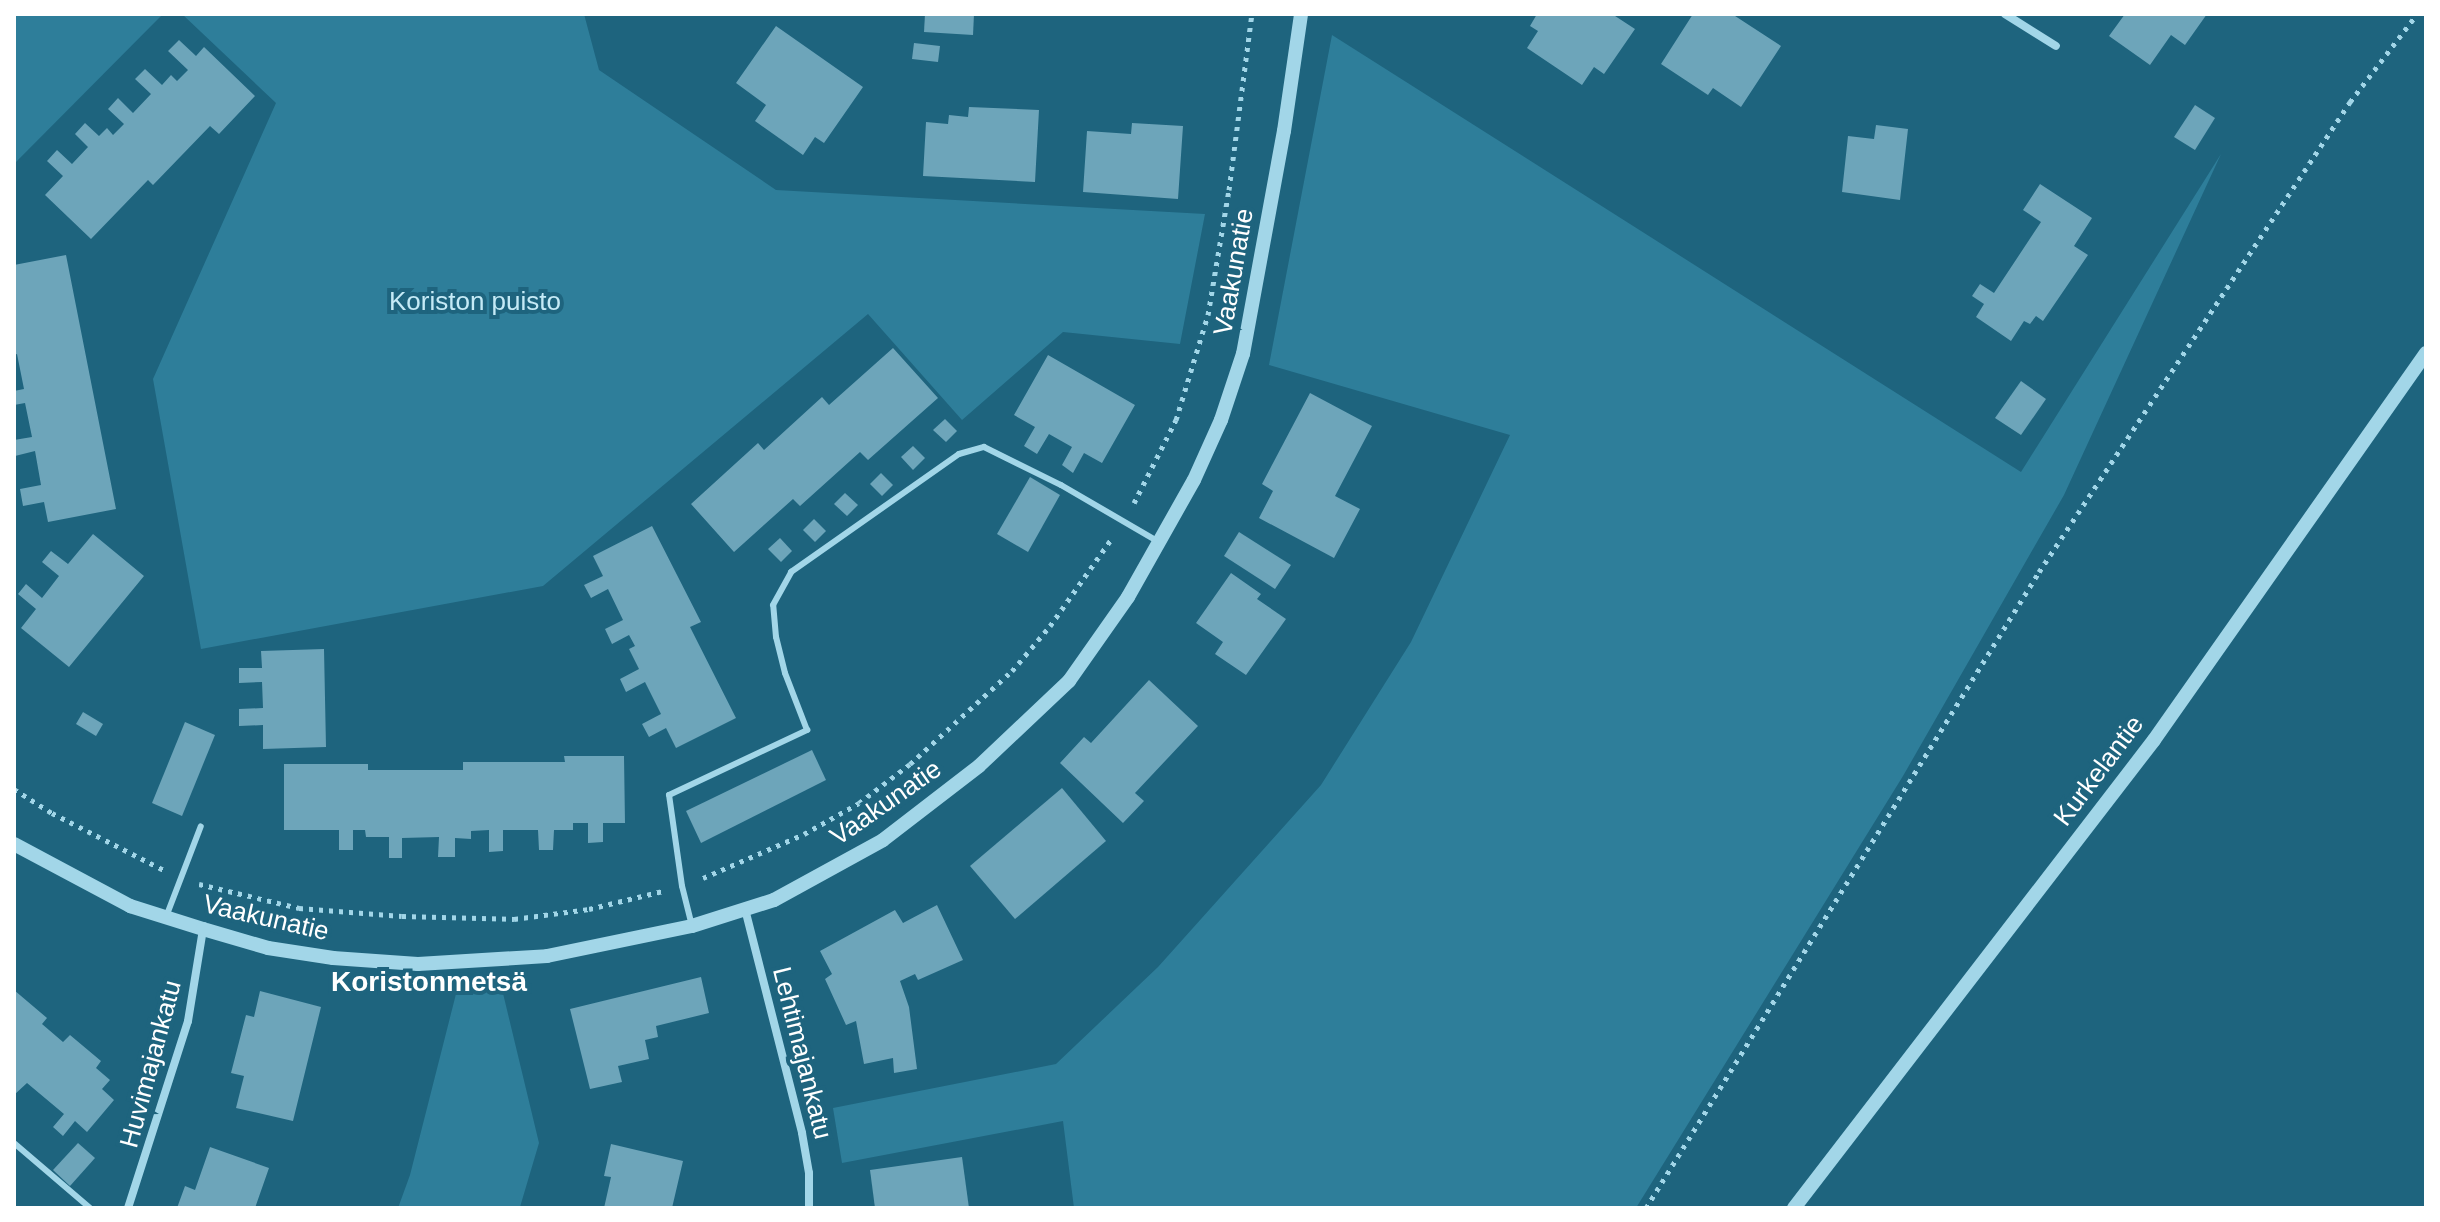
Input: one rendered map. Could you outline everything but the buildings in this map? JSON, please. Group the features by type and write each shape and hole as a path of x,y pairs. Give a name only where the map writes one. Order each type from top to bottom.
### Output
{"street":[{"name":"Vaakunatie","path":"14,844 130,906 203,929 268,948 320,956 418,964 547,956 692,926 774,900 883,840 979,766 1069,681 1128,597 1160,542 1221,420 1243,354 1284,131 1301,14"},
{"path":"2005,14 2056,46"},
{"name":"Kurkelantie","path":"1794,1208 2154,740 2426,353"},
{"name":"Lehtimajankatu","path":"745,909 802,1133 809,1173 809,1208"},
{"name":"Huvimajankatu","path":"128,1208 152,1142 188,1021 203,929"}],"lane":[{"path":"692,926 682,886 669,795 807,730 785,673 776,637 773,605 791,572 959,454 984,447 1061,485 1160,542"},
{"path":"166,917 201,826"},
{"path":"14,1143 90,1208"}],"path":[{"path":"1646,1208 2039,572 2350,102 2417,14"}],"green space":[{"path":"14,14 163,14 14,164"},
{"name":"Koriston puisto","path":"182,14 584,14 599,70 776,190 1205,214 1180,344 1063,332 962,420 868,314 543,586 201,649 153,379 276,103"},
{"path":"1332,35 2021,472 2221,154 2064,495 1903,776 1636,1208 1074,1208 1063,1121 842,1163 833,1108 1056,1064 1158,967 1321,785 1411,642 1510,435 1269,365"},
{"path":"501,985 539,1143 520,1207 398,1208 410,1175 457,990"}],"district":[{"name":"Koristonmetsä","path":"429,982"}]}
